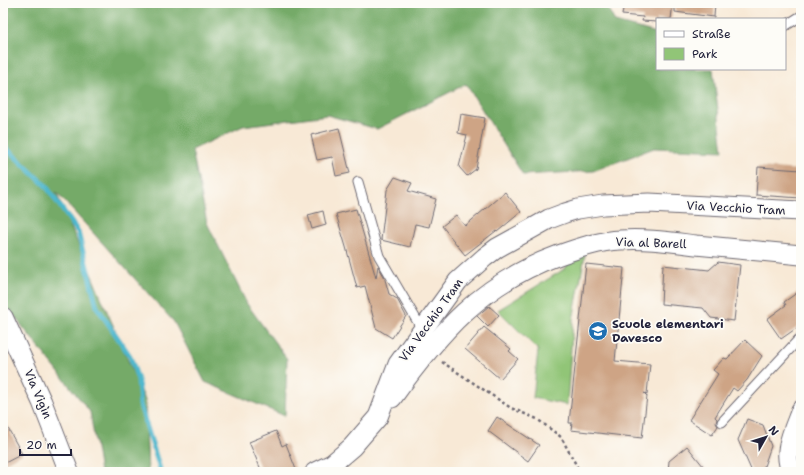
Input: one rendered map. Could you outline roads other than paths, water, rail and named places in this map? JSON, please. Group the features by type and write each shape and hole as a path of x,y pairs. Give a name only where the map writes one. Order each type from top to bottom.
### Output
{"street":[{"name":"Via Vecchio Tram","path":"314,472 332,464 352,447 378,417 398,364 458,282 473,267 497,248 549,219 578,209 603,205 649,203 801,211"},
{"name":"Via al Barell","path":"378,417 427,352 465,311 490,290 529,267 549,258 608,241 640,240 801,255"},
{"name":"Via Vigìn","path":"3,317 42,402 69,472"},
{"path":"792,472 787,453 801,410"}],"lane":[{"path":"786,25 801,16"},
{"path":"358,182 380,256 423,331"},
{"path":"722,422 801,337"}],"waterway":[{"path":"3,145 46,186 78,232 97,307 130,356 138,380 140,405 160,469"}],"place":[{"name":"Scuole elementari Davesco","path":"598,331"}]}
